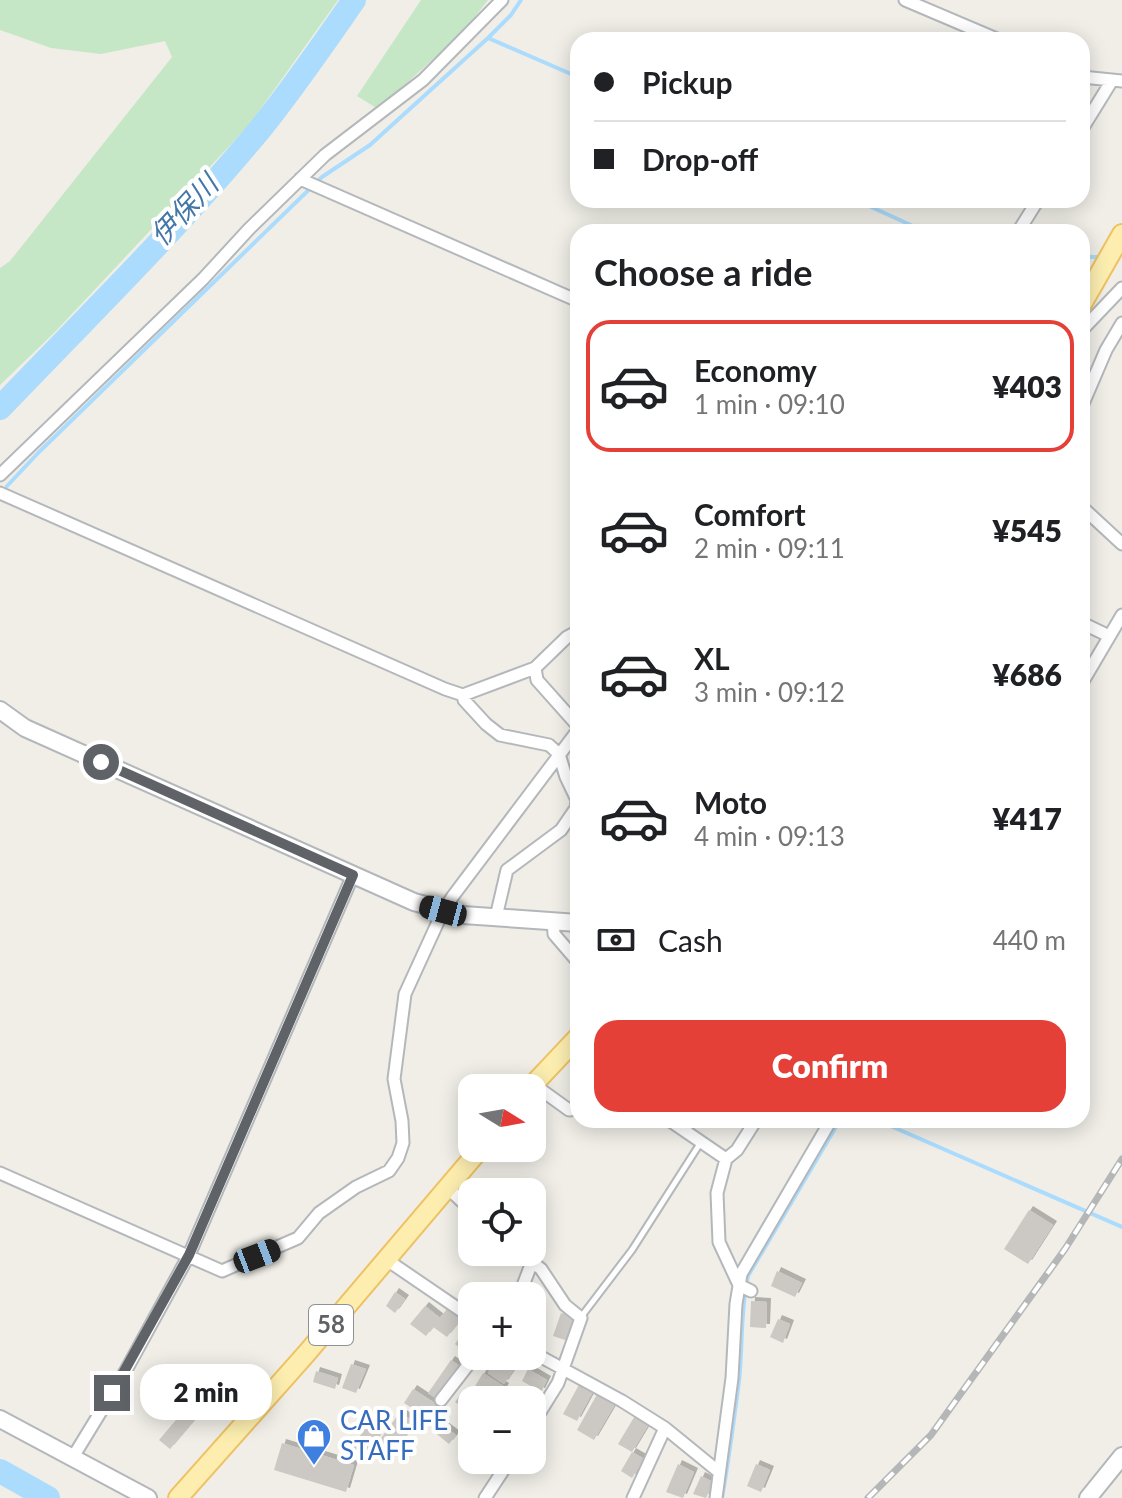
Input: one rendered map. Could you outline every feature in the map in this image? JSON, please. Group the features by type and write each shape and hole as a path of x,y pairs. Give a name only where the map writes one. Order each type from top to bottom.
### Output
{"main road":[{"path":"1090,290 1113,249"},
{"path":"543,1074 570,1046"},
{"name":"58","path":"178,1498 469,1162"}],"street":[{"path":"0,475 203,279 325,155 423,80 502,0"},
{"path":"905,0 980,32"},
{"path":"1090,78 1116,82 1090,118"},
{"path":"303,180 570,298"},
{"path":"1090,322 1122,288"},
{"path":"1090,387 1122,323"},
{"path":"0,493 463,695 535,668 570,635"},
{"path":"1090,514 1122,544"},
{"path":"1090,669 1122,615"},
{"path":"1090,627 1109,636"},
{"path":"535,668 537,680 570,719"},
{"path":"463,695 486,724 500,735 549,745 559,754 570,785"},
{"path":"0,710 37,734 414,902 443,911 570,922"},
{"path":"0,1173 222,1271 298,1238 319,1213 356,1187 389,1171 403,1143 394,1079 405,994 443,911 570,739"},
{"path":"496,917 507,870 561,830 570,818"},
{"path":"73,1457 125,1372 189,1255 353,875"},
{"path":"553,921 554,934 570,953"},
{"path":"546,1095 570,1110"},
{"path":"690,1128 701,1142 726,1159"},
{"path":"744,1288 719,1242 717,1193 726,1159 737,1150 751,1128"},
{"path":"716,1498 744,1288 741,1274 826,1128"},
{"path":"448,1188 458,1198"},
{"path":"387,1260 458,1308"},
{"path":"537,1266 565,1305 581,1318 564,1368 546,1404"},
{"path":"546,1359 665,1428 719,1472"},
{"path":"441,1400 464,1370"},
{"path":"0,1419 148,1498"},
{"path":"633,1498 665,1428"},
{"path":"1088,1498 1122,1456"},
{"path":"485,1498 501,1474"}],"lane":[{"path":"581,1318 632,1250 701,1142"}],"green space":[{"path":"0,0 338,0 250,124 56,331 0,385 0,268 10,261 172,57 165,41 101,54 51,48 0,30"},
{"path":"421,0 488,0 463,32 378,109 357,96"}],"building":[{"path":"1029,1210 1053,1225 1028,1264 1004,1249"},
{"path":"777,1271 802,1283 795,1297 771,1286"},
{"path":"395,1292 405,1299 395,1313 386,1306"},
{"path":"751,1301 767,1302 766,1328 750,1327"},
{"path":"425,1306 440,1318 447,1309 458,1318 447,1337 433,1327 426,1336 410,1324"},
{"path":"561,1313 576,1318 568,1341 553,1336"},
{"path":"778,1319 790,1324 783,1343 770,1337"},
{"path":"451,1360 458,1365 459,1370 439,1400 428,1393"},
{"path":"351,1364 366,1369 356,1393 342,1388"},
{"path":"490,1370 514,1370 504,1384 488,1373"},
{"path":"528,1370 547,1380 544,1386 531,1386 522,1381"},
{"path":"316,1371 338,1378 335,1389 313,1382"},
{"path":"483,1373 503,1386 475,1386"},
{"path":"581,1381 595,1388 577,1421 563,1414"},
{"path":"413,1389 436,1404 427,1418 404,1403"},
{"path":"600,1389 618,1399 594,1440 577,1430"},
{"path":"192,1401 203,1410 170,1449 159,1440"},
{"path":"377,1412 390,1421 364,1456 352,1447"},
{"path":"400,1412 415,1423 386,1462 371,1452"},
{"path":"636,1414 650,1422 632,1452 618,1444"},
{"path":"440,1423 456,1435 449,1444 433,1431"},
{"name":"CAR LIFE STAFF","path":"282,1443 354,1465 346,1492 274,1470"},
{"path":"632,1452 644,1459 632,1478 621,1471"},
{"path":"678,1464 694,1472 683,1498 666,1492"},
{"path":"756,1464 770,1470 761,1492 747,1486"},
{"path":"701,1476 713,1482 706,1498 693,1494"}],"waterway":[{"name":"伊保川","path":"0,408 230,164 285,97 354,0"},
{"path":"489,37 521,0"},
{"path":"7,486 322,177 370,145 488,38 570,74"},
{"path":"874,208 908,224"},
{"path":"1090,257 1104,257"},
{"path":"722,1498 739,1381 748,1276 835,1128"},
{"path":"895,1128 1122,1227"},
{"path":"0,1471 48,1498"}],"railway":[{"path":"868,1498 931,1435 1065,1249 1122,1159"}],"place":[{"name":"CAR LIFE STAFF","path":"314,1467"}],"route":[{"path":"101,762 353,875 189,1255 112,1393"}]}
